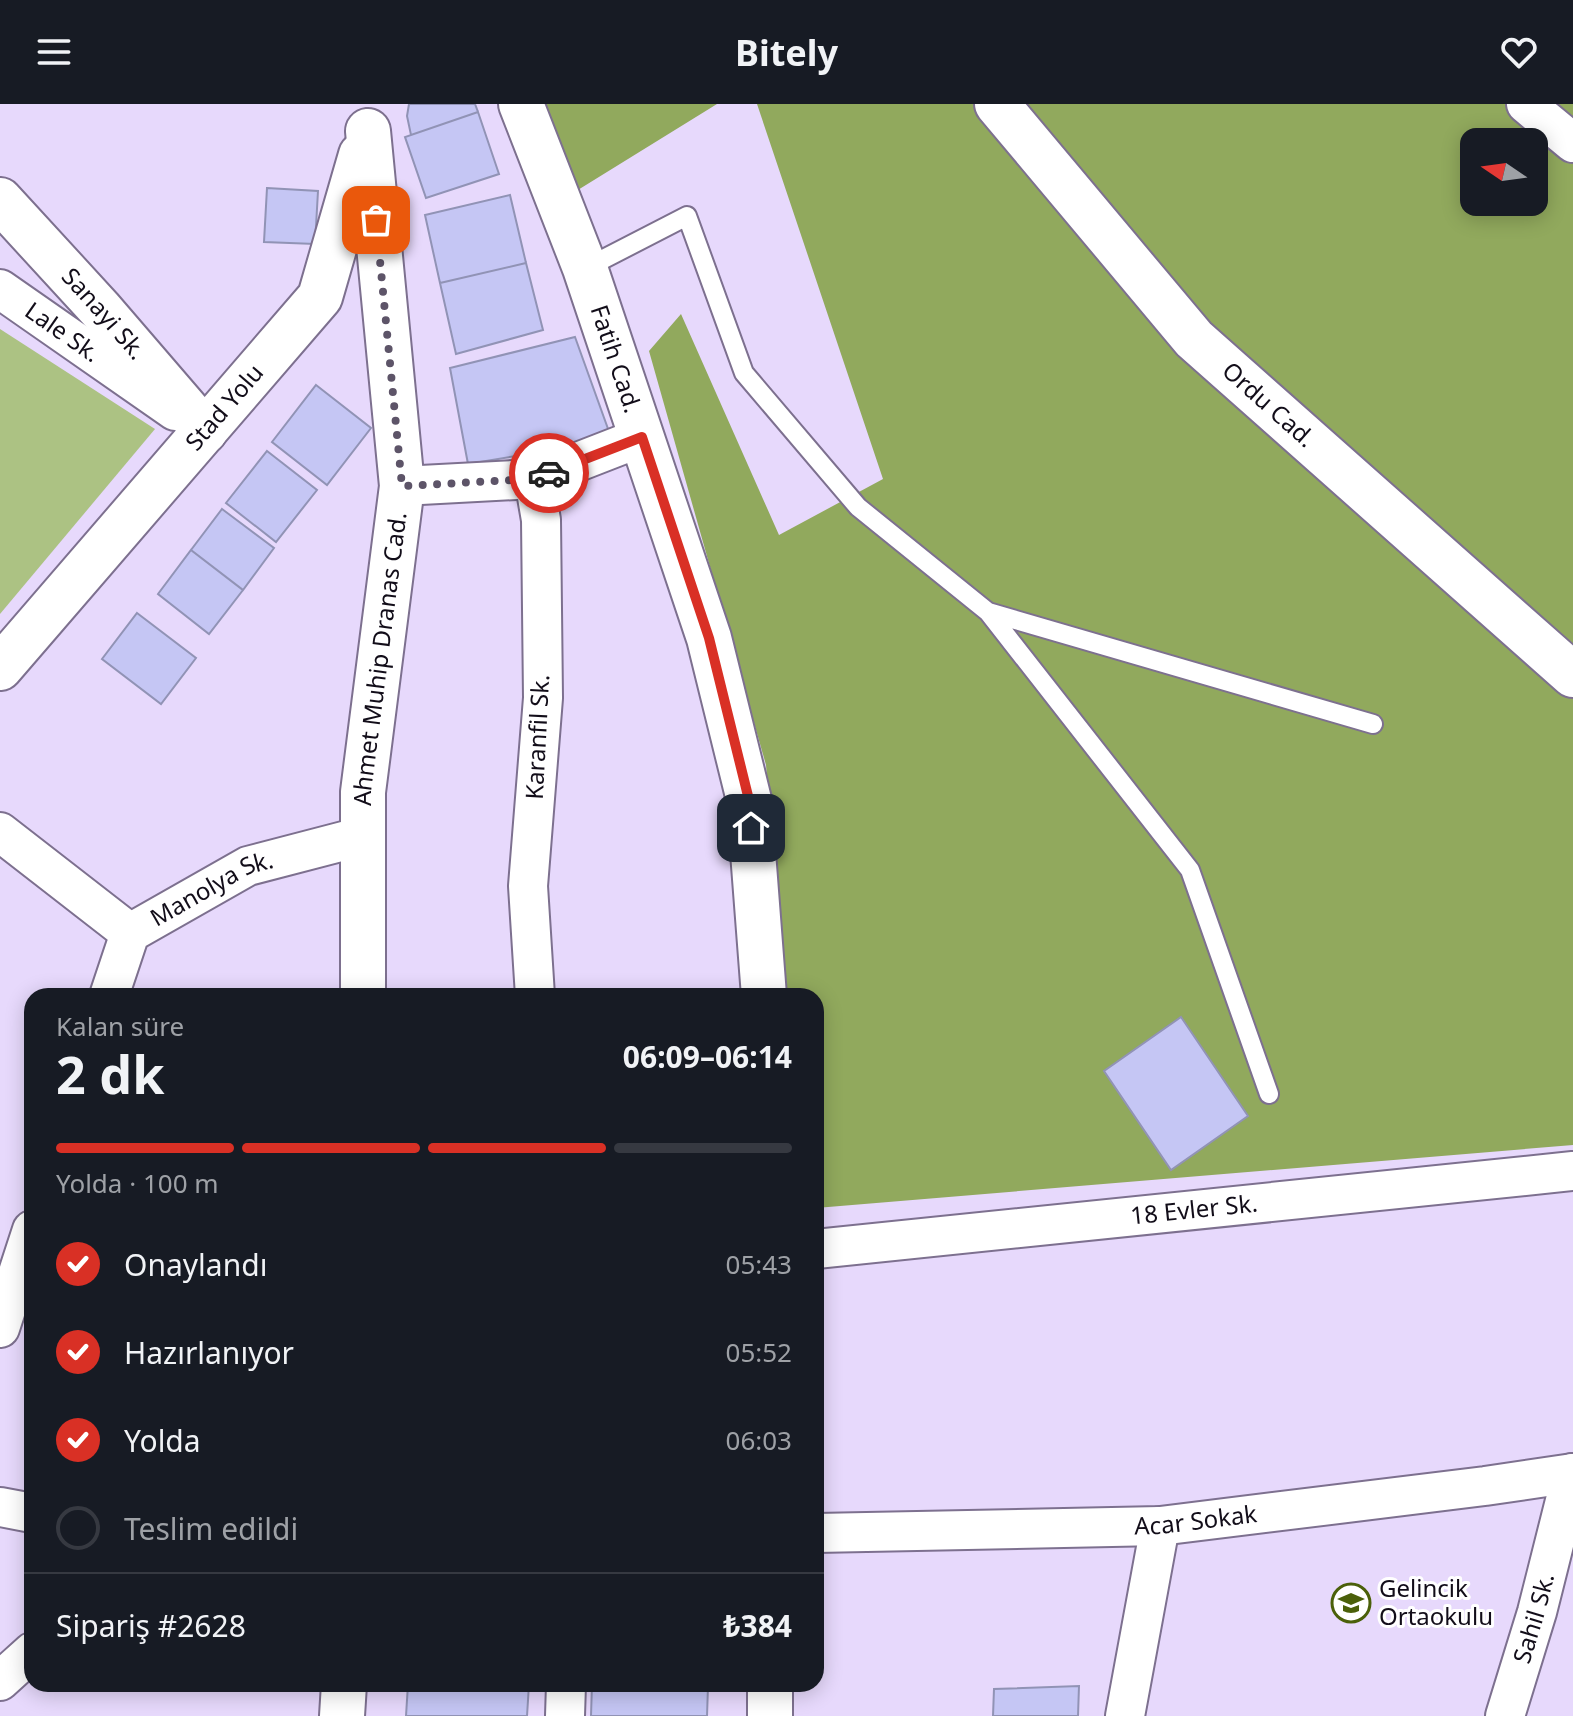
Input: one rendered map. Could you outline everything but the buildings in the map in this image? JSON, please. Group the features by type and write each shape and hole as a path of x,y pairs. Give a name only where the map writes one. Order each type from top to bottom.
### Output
{"main road":[{"name":"Fatih Cad.","path":"521,104 585,268 709,638 749,800 763,988"},
{"name":"Ordu Cad.","path":"997,104 1194,339 1573,675"},
{"name":"Stad Yolu","path":"0,668 320,297 368,118"},
{"name":"Ahmet Muhip Dranas Cad.","path":"363,988 363,792 402,486 368,118"},
{"name":"Sanayi Sk.","path":"0,200 100,309 205,431"},
{"path":"342,1716 344,1692"},
{"path":"770,1692 770,1716"}],"street":[{"path":"1526,104 1573,143"},
{"name":"Lale Sk.","path":"0,289 205,431"},
{"path":"402,486 534,479 642,437"},
{"name":"Karanfil Sk.","path":"534,479 541,520 543,698 528,886 534,988"},
{"path":"0,832 130,933"},
{"name":"Manolya Sk.","path":"112,988 130,933 248,866 363,836"},
{"name":"18 Evler Sk.","path":"824,1248 1573,1171"},
{"path":"0,1328 24,1254"},
{"name":"Acar Sokak","path":"824,1533 1160,1526 1572,1473"},
{"name":"Sahil Sk.","path":"1505,1716 1537,1612 1572,1473"},
{"path":"0,1507 24,1512"},
{"path":"1125,1716 1160,1526"},
{"path":"0,1681 24,1659"},
{"path":"565,1716 566,1692"}],"lane":[{"path":"585,268 687,216 744,373 858,507 988,612 1190,870 1269,1094"},
{"path":"988,612 1373,724"}],"green space":[{"path":"534,104 717,104 573,193"},
{"path":"757,104 1573,104 1573,1145 824,1207 824,988 783,988 766,765 649,351 681,314 779,535 883,479"},
{"path":"0,329 155,429 0,614"}],"way so far":[{"path":"376,220 402,486 534,479 549,473"}],"place":[{"name":"Gelincik Ortaokulu","path":"1351,1603"}],"route":[{"path":"549,473 642,437 709,638 749,800 751,828"}]}
